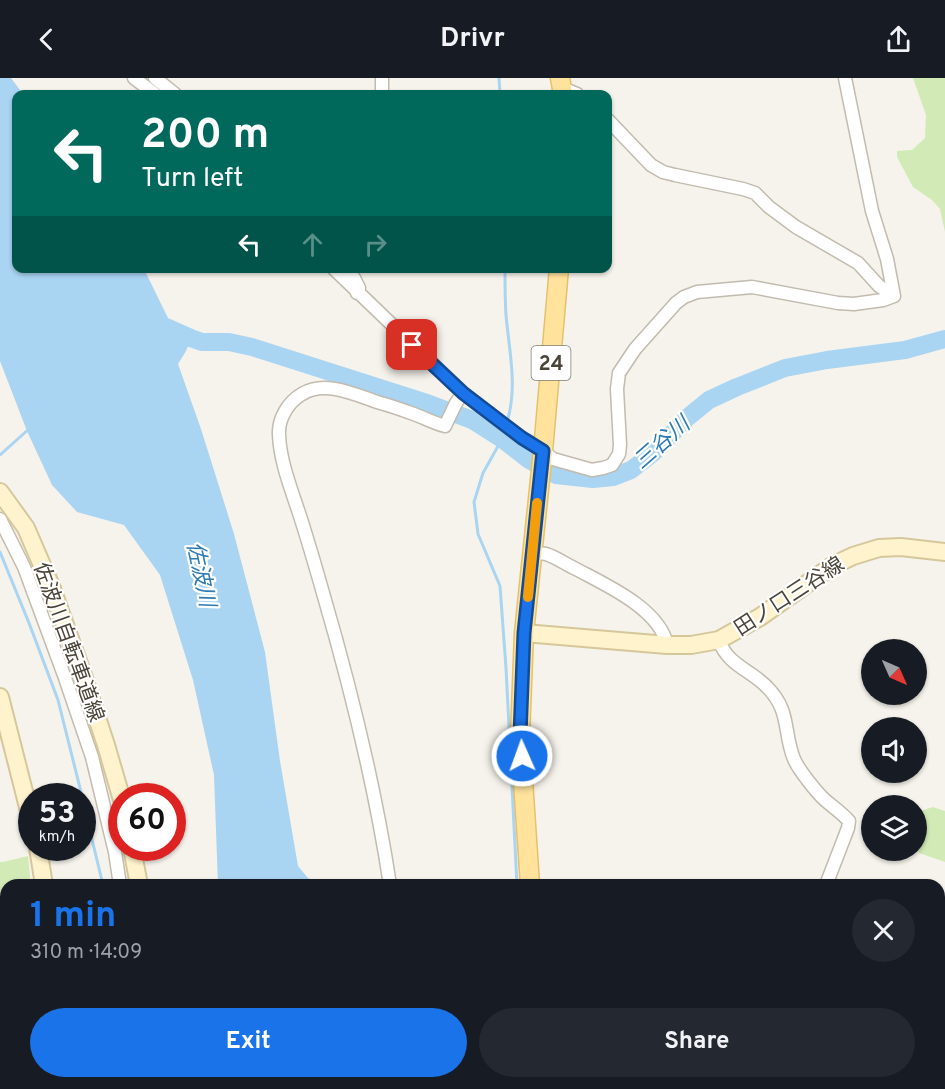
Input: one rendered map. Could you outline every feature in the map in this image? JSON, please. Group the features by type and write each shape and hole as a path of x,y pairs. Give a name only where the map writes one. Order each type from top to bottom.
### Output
{"main road":[{"name":"24","path":"530,879 520,735 524,633 559,273"},
{"name":"佐波川自転車道線","path":"0,492 26,528 51,586 86,682 117,783"},
{"name":"田ノ口三谷線","path":"524,633 691,645 719,639 739,630 832,566 853,555 879,548 902,547 945,552"},
{"path":"0,697 22,783"},
{"path":"40,861 43,879"},
{"path":"134,861 138,879"}],"street":[{"path":"134,78 150,90"},
{"path":"155,78 170,90"},
{"path":"844,78 872,211 887,259 894,296"},
{"path":"612,124 651,165 663,172 743,189 755,194 796,227 858,263 879,286 894,296"},
{"path":"338,273 459,398 522,438 542,462 553,459 592,470 612,465 619,454 617,389 619,372 635,349 684,297 697,292 752,287 838,303 854,304 894,296"},
{"path":"351,273 359,288 357,293"},
{"path":"389,879 382,833 340,651 289,483 278,434 280,420 288,406 302,394 315,388 331,388 351,393 445,426 459,398"},
{"path":"0,519 24,567 92,757 115,852 119,879"},
{"path":"532,554 546,554 633,600 657,623 665,635 667,645"},
{"path":"719,639 722,650 738,666 766,686 780,703 795,761 823,799 849,821 828,879"}],"green space":[{"path":"913,78 945,78 945,232 940,209 932,200 913,187 897,157 897,151 912,150 925,138 926,115"},
{"path":"933,807 945,811 945,862 927,856 927,809"},
{"path":"18,858 18,861 29,861 30,879 0,879 0,862"}],"water":[{"name":"佐波川","path":"0,78 11,78 20,90 12,90 12,273 146,273 168,318 195,330 178,364 234,534 265,652 298,866 310,879 218,879 214,775 193,680 160,575 124,525 77,512 52,485 27,431 0,361"}],"waterway":[{"path":"499,78 500,90"},
{"path":"505,273 512,382 507,422"},
{"name":"三谷川","path":"170,331 202,342 229,342 252,347 424,402 472,420 529,460 556,475 593,479 613,477 631,470 653,453 688,417 709,400 737,387 785,368 905,350 945,339"},
{"path":"0,455 30,428"},
{"path":"505,428 502,439 483,473 474,502 478,534 500,586 517,879"},
{"path":"0,552 58,700 79,783"},
{"path":"96,856 102,879"}],"slow traffic":[{"path":"528,597 537,503"}],"route":[{"path":"412,345 463,393 522,438 543,451 524,633 520,735 522,756"}]}
